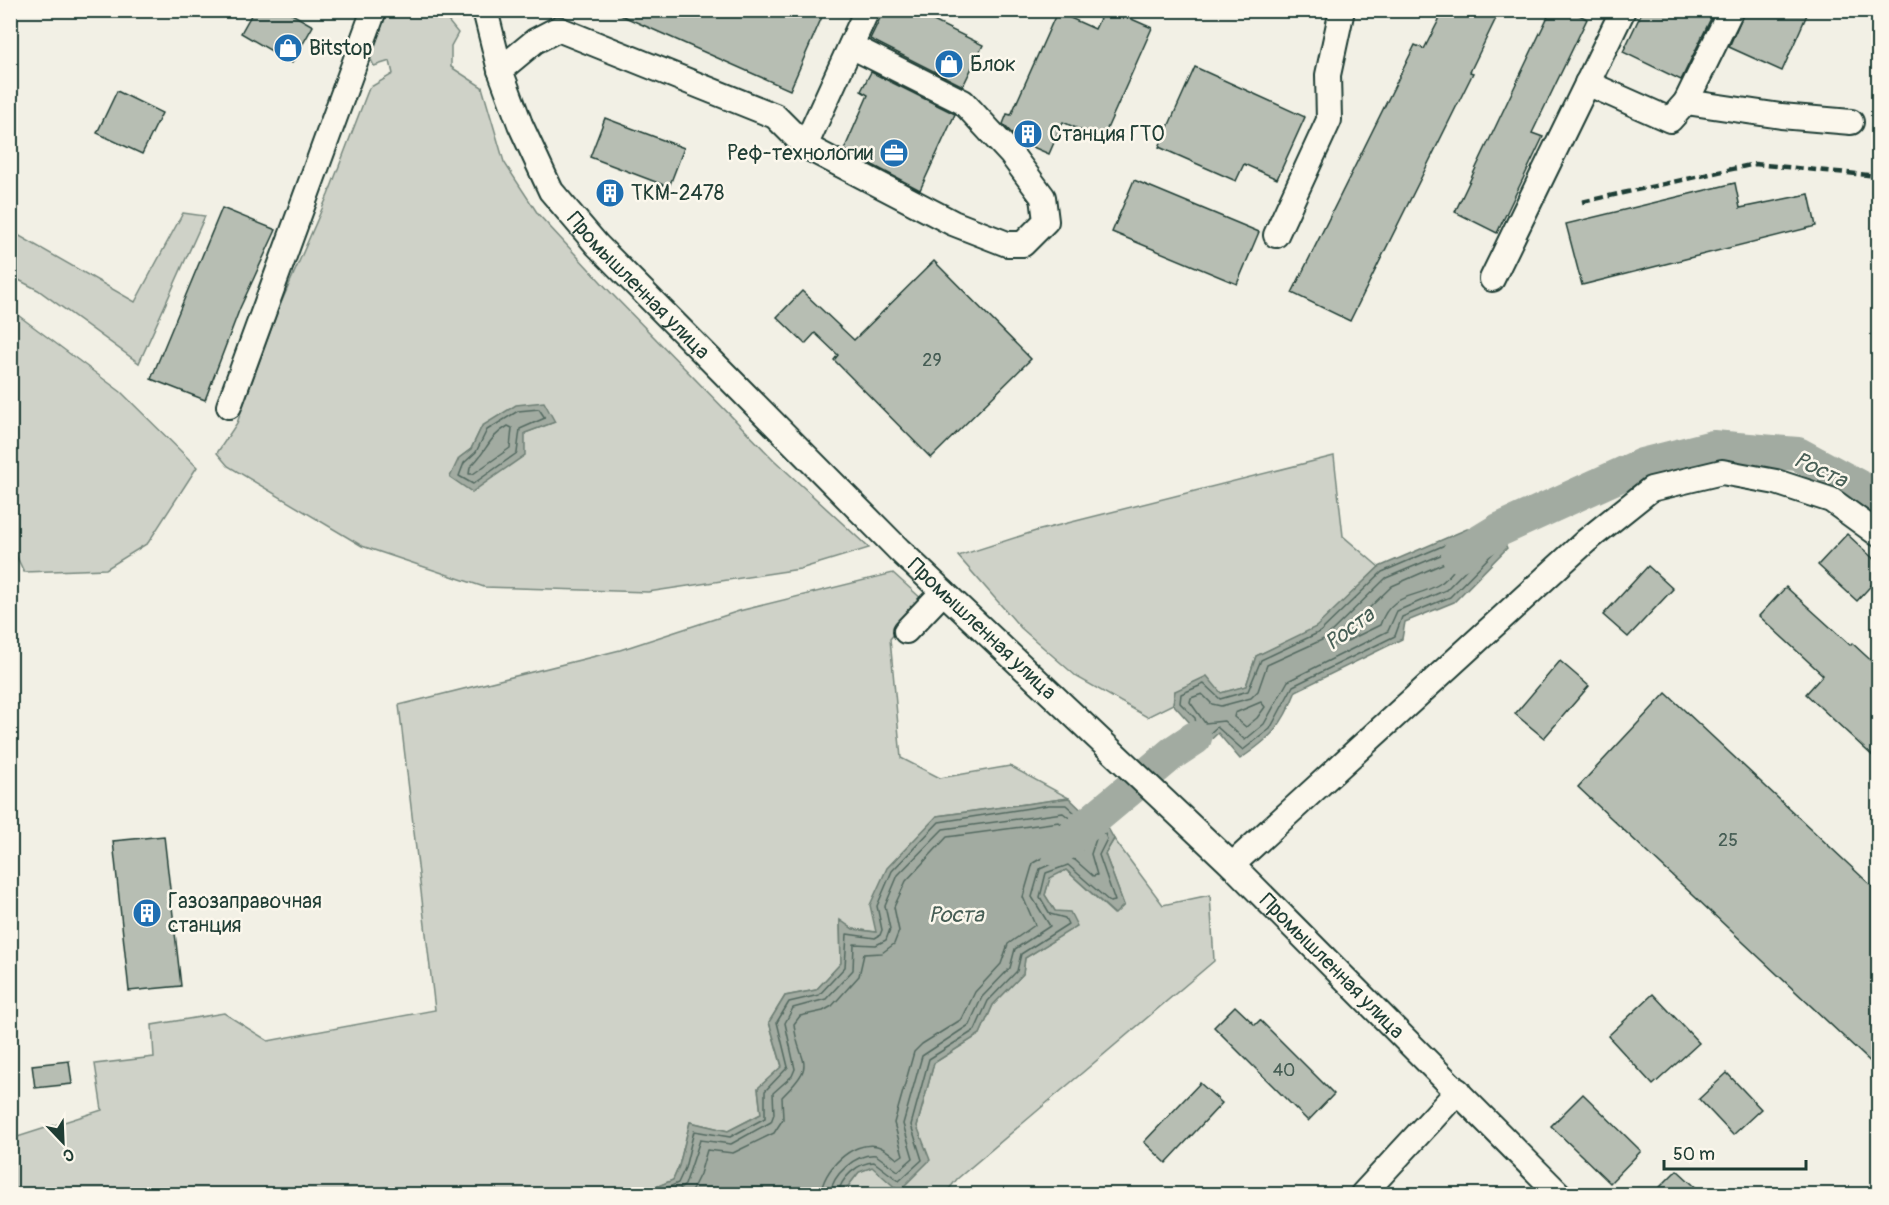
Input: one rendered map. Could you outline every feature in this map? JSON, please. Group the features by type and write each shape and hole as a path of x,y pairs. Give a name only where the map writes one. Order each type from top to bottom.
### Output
{"street":[{"path":"229,406 374,10"},
{"name":"Промышленная улица","path":"485,10 500,70 520,124 551,191 597,245 943,592 1232,865 1559,1194"},
{"path":"805,146 867,10"},
{"path":"1276,235 1329,120 1328,75 1341,10"},
{"path":"1492,279 1623,10"},
{"path":"1587,83 1670,120 1686,102 1731,10"},
{"path":"500,70 556,20 775,116 805,146 953,223 1007,244 1023,243 1046,221 1043,197 1011,154 963,102 851,46"},
{"path":"1686,102 1851,122"},
{"path":"1232,865 1586,541 1650,489 1722,472 1776,482 1832,501 1878,534"},
{"path":"906,631 943,592"},
{"path":"1363,1194 1458,1091"}],"shaded area":[{"path":"386,11 440,11 458,33 451,46 451,67 482,87 504,162 538,214 613,295 774,460 869,548 800,569 648,592 484,587 362,546 228,466 217,453 237,423 278,310 328,195 369,88 393,74 390,61 374,66 367,51","holes":["554,422 459,458 471,449 482,426"]},
{"path":"183,213 205,216 139,363 38,290 11,276 11,231 135,302"},
{"path":"11,310 121,392 197,467 148,543 106,569 24,572 14,551 11,551"},
{"path":"1334,456 1343,536 1379,567 1316,628 1256,656 1246,686 1221,693 1175,691 1173,704 1147,717 1077,677 1021,628 958,556 1036,531"},
{"path":"893,573 923,600 890,639 901,758 940,778 1010,766 1069,798 937,816 876,932 853,929 840,921 841,963 816,990 785,996 769,1022 782,1067 758,1088 761,1114 728,1131 690,1122 679,1166 673,1180 639,1194 72,1194 61,1192 57,1194 11,1194 11,1139 102,1110 95,1064 154,1057 152,1025 224,1013 268,1041 435,1010 399,705 620,650 739,611"},
{"path":"1114,839 1163,905 1210,895 1214,961 957,1179 945,1194 842,1194 859,1172 872,1167 917,1126 934,1063 980,1034 993,1005 1023,974 1025,958 1076,926 1055,911 1045,895 1050,877 1066,870 1114,914 1124,905 1105,854"}],"water":[{"path":"544,402 555,422 525,433 525,455 472,492 450,477 459,458 471,449 482,426 516,405"},
{"name":"Роста","path":"1467,529 1499,530 1507,548 1454,602 1405,622 1402,639 1296,691 1286,714 1274,731 1260,745 1240,759 1218,733 1198,752 1162,772 1156,764 1190,723 1173,704 1175,691 1207,676 1221,693 1246,686 1256,656 1316,627 1379,567"},
{"name":"Роста","path":"1069,798 1096,824 1108,828 1114,839 1105,854 1124,905 1115,914 1066,870 1050,878 1045,895 1055,911 1070,912 1077,926 1025,958 1023,974 993,1005 980,1034 934,1063 917,1126 930,1160 899,1191 872,1167 859,1172 842,1194 639,1194 673,1180 679,1166 690,1122 728,1131 761,1114 758,1088 782,1066 769,1022 785,996 816,990 841,963 840,920 853,929 876,932 870,905 887,868 937,816"}],"building":[{"path":"254,10 285,10 313,26 292,63 241,33"},
{"path":"609,10 825,10 790,90"},
{"name":"Блок","path":"884,10 911,10 983,45 963,86 870,39"},
{"path":"1104,10 1111,10 1152,28 1102,140 1063,122 1049,154 1019,141 1003,124 1007,114 1011,115 1057,12 1095,29"},
{"path":"1444,10 1500,10 1470,72 1473,73 1350,321 1292,293 1415,45 1424,49"},
{"path":"1551,10 1570,10 1587,19 1532,133 1543,137 1497,233 1455,212"},
{"path":"1643,10 1715,10 1681,80 1623,52"},
{"path":"1745,10 1809,10 1782,71 1729,47"},
{"path":"1195,67 1305,117 1277,179 1244,164 1236,181 1159,147"},
{"path":"871,72 955,114 920,190 844,150 868,95 861,91"},
{"path":"117,91 162,113 142,154 97,133"},
{"path":"605,118 684,148 669,187 590,157"},
{"path":"1134,180 1259,232 1237,284 1112,232"},
{"path":"1735,183 1740,208 1809,194 1816,226 1582,285 1566,224"},
{"path":"222,208 276,230 240,308 205,400 151,379"},
{"path":"934,261 1031,359 931,458 834,360 838,355 815,333 805,344 777,317 802,291 854,340"},
{"path":"1847,534 1878,563 1878,578 1857,601 1818,565"},
{"path":"1648,566 1673,589 1628,637 1603,615"},
{"path":"1786,587 1878,667 1878,761 1806,694 1823,675 1759,616"},
{"path":"1560,661 1589,686 1544,738 1515,714"},
{"path":"1666,693 1878,892 1878,1069 1578,787"},
{"name":"Газозаправочная станция","path":"164,836 181,986 129,991 113,841"},
{"path":"1653,994 1699,1043 1653,1085 1608,1036"},
{"path":"1235,1006 1255,1025 1260,1020 1334,1094 1308,1121 1214,1027"},
{"path":"69,1061 72,1084 35,1088 32,1065"},
{"path":"1727,1073 1761,1109 1733,1135 1699,1099"},
{"path":"1200,1083 1222,1103 1166,1163 1144,1142"},
{"path":"1583,1094 1641,1151 1610,1183 1551,1126"},
{"path":"1677,1170 1703,1194 1653,1194"}],"waterway":[{"name":"Роста","path":"1458,555 1499,530 1642,465 1713,447 1798,454 1878,497"},
{"name":"Роста","path":"1057,850 1174,752 1195,738"}],"railway":[{"path":"1582,202 1755,164 1878,176"}],"place":[{"name":"Bitstop","path":"288,48"},
{"name":"Блок","path":"949,64"},
{"name":"Станция ГТО","path":"1028,134"},
{"name":"Реф-технологии","path":"894,153"},
{"name":"ТКМ-2478","path":"610,193"},
{"name":"Газозаправочная станция","path":"147,913"}]}
